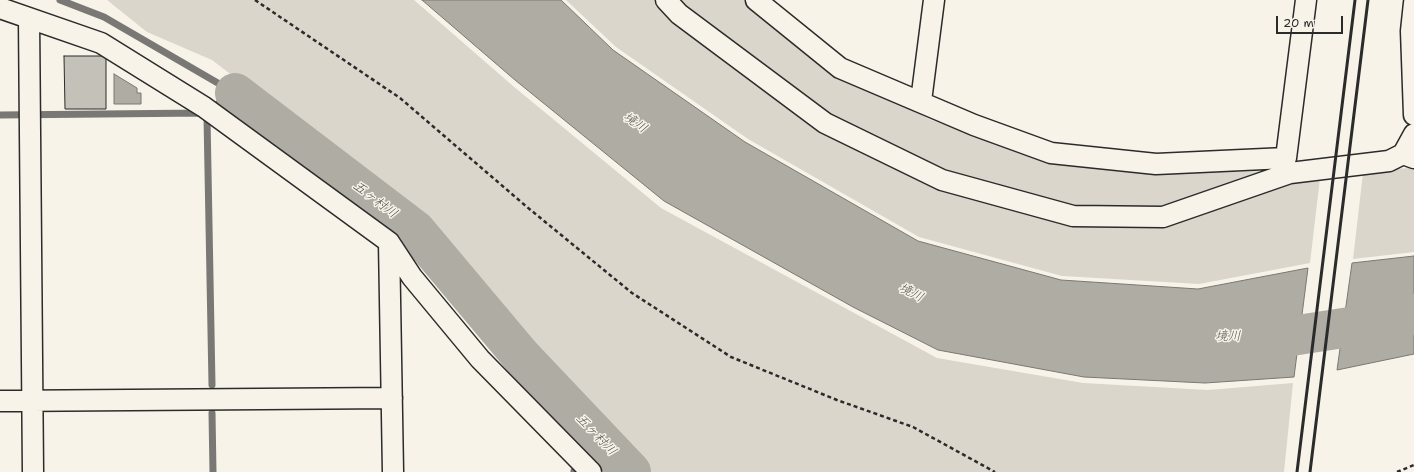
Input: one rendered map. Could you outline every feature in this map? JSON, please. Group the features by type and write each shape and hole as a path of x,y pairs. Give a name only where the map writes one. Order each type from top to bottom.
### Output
{"street":[{"path":"666,0 679,14 825,122 942,180 1073,216 1163,218 1288,166"},
{"path":"756,0 840,68 921,101 974,125 1051,153 1156,164 1288,166 1389,161 1409,156 1414,134"},
{"path":"921,101 934,0"},
{"path":"1288,166 1306,0"},
{"path":"1414,3 1411,31 1414,115"},
{"path":"0,8 101,43 210,111 389,242 412,277 480,359 591,472"},
{"path":"29,19 33,472"},
{"path":"389,242 393,472"},
{"path":"0,401 392,398"}],"path":[{"path":"255,0 400,98 527,207 632,293 731,357 837,400 913,427 995,472"},
{"path":"1397,472 1414,465"}],"shaded area":[{"path":"107,0 414,0 513,86 661,208 937,358 1083,383 1208,390 1293,383 1284,472 645,472 525,350 425,223 212,60 147,32"},
{"path":"566,0 746,0 837,72 931,120 1045,159 1155,173 1267,171 1320,178 1310,263 1199,284 1062,276 919,237 748,139 616,47"},
{"path":"1414,168 1414,252 1353,259 1363,173 1388,169"}],"water":[{"path":"422,0 561,0 613,50 745,142 918,241 1061,280 1198,289 1308,268 1294,377 1205,383 1084,377 938,350 853,307 664,201 515,80"},
{"path":"114,74 137,88 137,93 141,93 141,104 114,104"},
{"path":"1414,256 1414,354 1337,370 1352,263"}],"building":[{"path":"64,56 106,56 106,109 65,109"}],"waterway":[{"path":"0,115 204,113 235,93 104,17 60,0"},
{"name":"五ヶ村川","path":"235,93 416,231 521,356 631,472"},
{"path":"205,114 207,117 212,385"},
{"name":"境川","path":"1244,337 1285,337 1395,320 1414,314"},
{"path":"212,413 213,472"},
{"path":"591,454 605,444"}],"railway":[{"path":"1297,472 1355,0"},
{"path":"1310,472 1368,0"}]}
